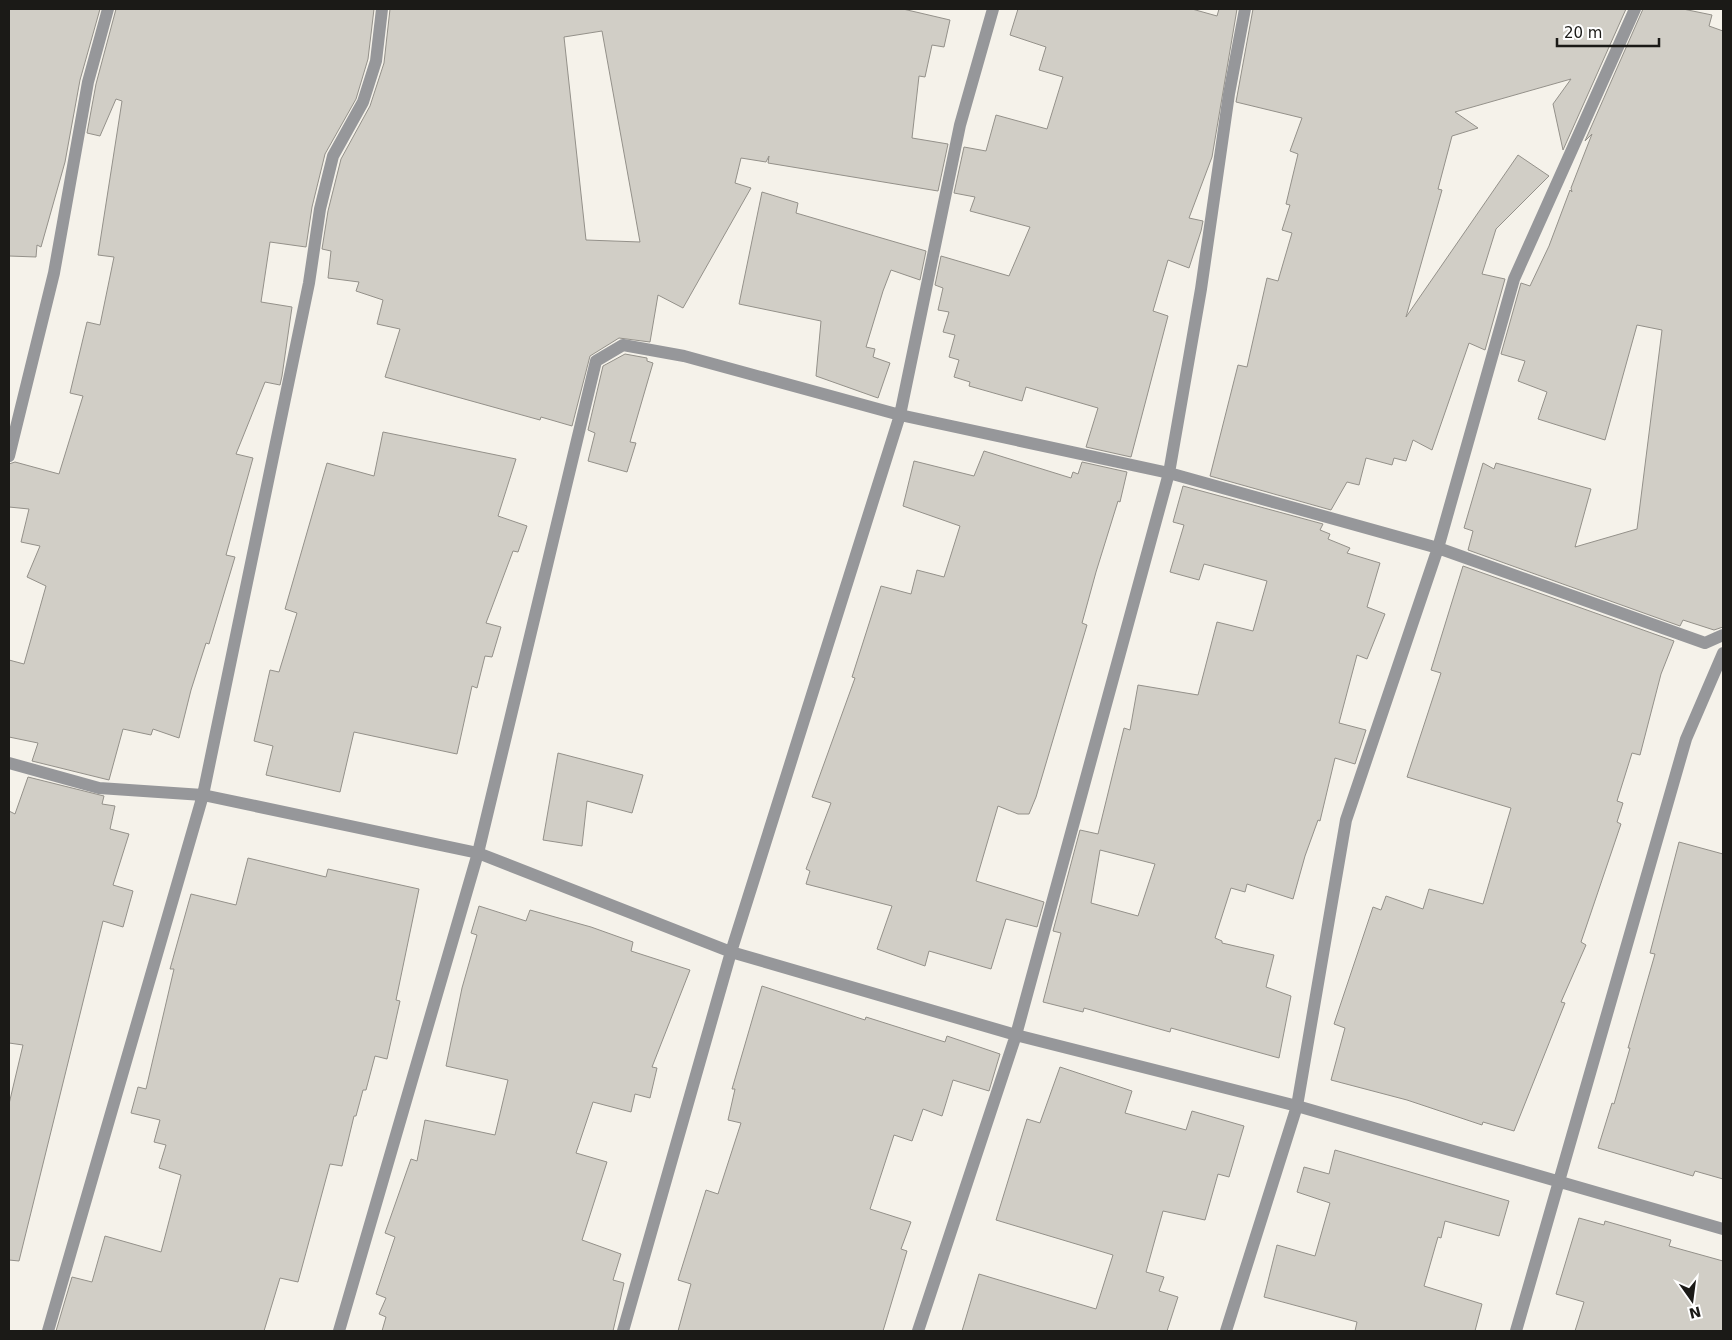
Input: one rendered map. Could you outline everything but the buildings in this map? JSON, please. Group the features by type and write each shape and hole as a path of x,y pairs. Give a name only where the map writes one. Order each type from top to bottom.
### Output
{"street":[{"path":"9,456 54,273 88,82 108,9"},
{"path":"48,1331 203,795 309,283 322,200 333,156 363,102 376,61 382,9"},
{"path":"623,1331 731,952 900,415 960,125 993,9"},
{"path":"918,1331 1016,1035 1169,473 1201,289 1229,94 1246,9"},
{"path":"1226,1331 1297,1106 1346,820 1438,548 1514,280 1635,9"},
{"path":"339,1331 478,853 596,361 623,345 684,356 900,415 1169,473 1438,548 1705,643 1723,635"},
{"path":"1516,1331 1686,739 1723,653"},
{"path":"9,763 99,788 203,795 478,853 731,952 1016,1035 1297,1106 1559,1180 1723,1229"}]}
